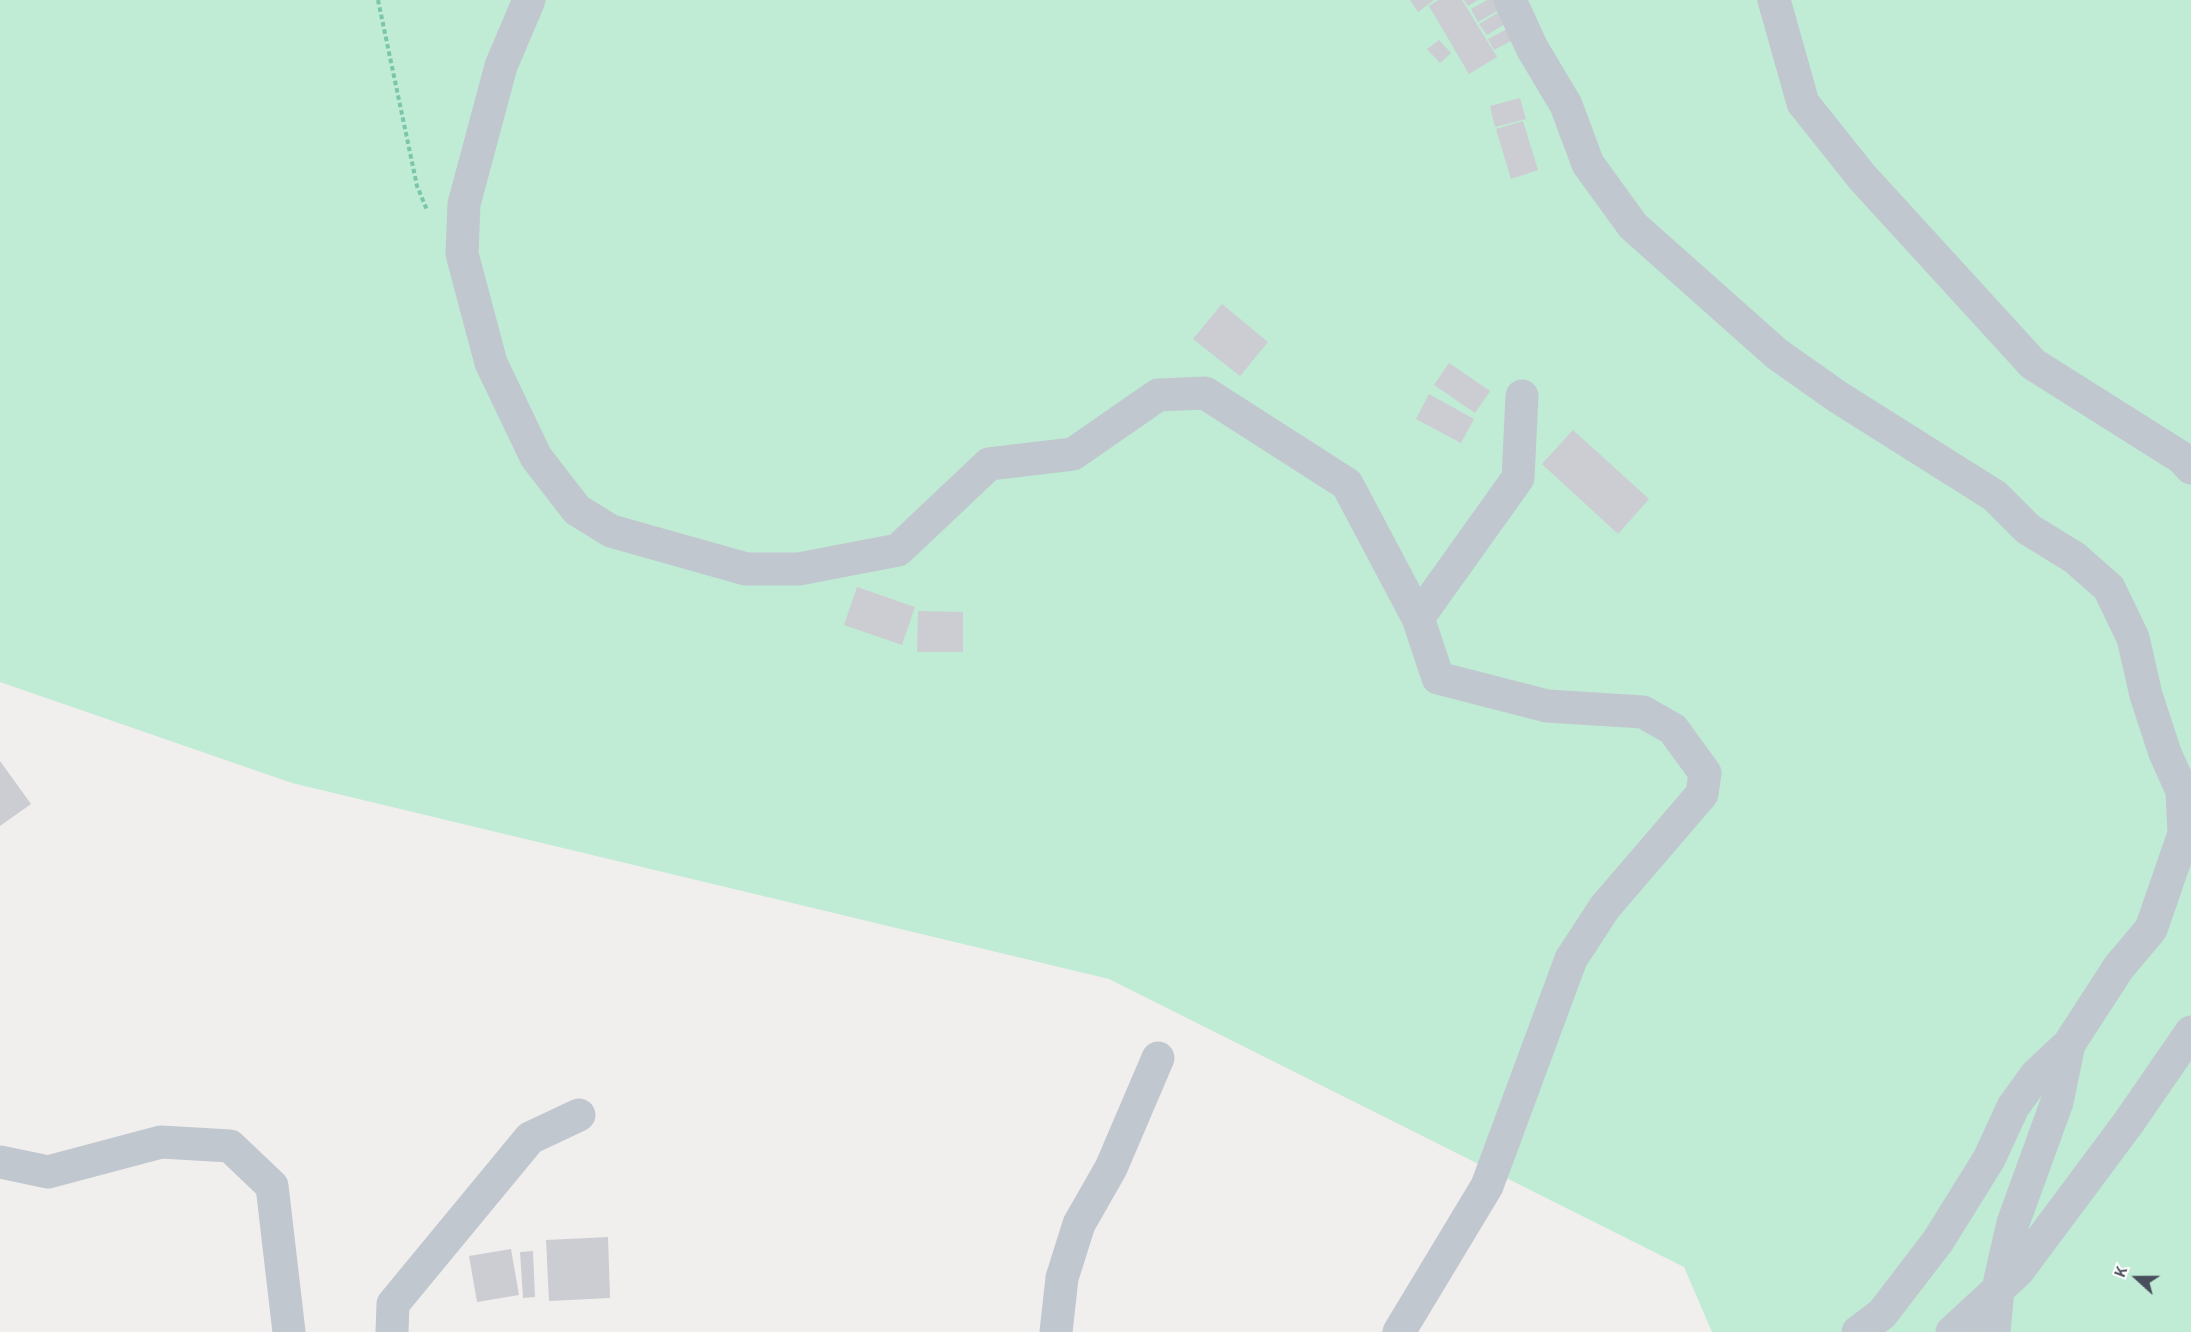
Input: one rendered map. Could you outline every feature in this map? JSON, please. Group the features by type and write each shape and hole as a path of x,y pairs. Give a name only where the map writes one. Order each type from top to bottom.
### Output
{"street":[{"path":"529,0 501,66 467,192 462,254 491,363 536,457 577,510 611,531 735,566 799,570 898,550 989,464 1073,454 1158,395 1205,393 1347,484 1418,618 1438,678 1547,706 1643,712 1673,729 1704,772 1701,794 1605,907 1571,959 1486,1186 1399,1332"},
{"path":"1510,0 1532,48 1566,105 1588,164 1633,226 1777,354 1838,397 1995,496 2028,529 2075,558 2109,588 2133,638 2146,695 2165,753 2182,791 2184,834 2151,929 2118,967 2069,1044 2036,1075 2013,1107 1989,1159 1938,1241 1882,1314 1858,1332"},
{"path":"1774,0 1803,103 1862,177 2033,364 2181,458 2191,468"},
{"path":"1418,618 1518,478 1522,396"},
{"path":"1952,1332 2018,1271 2129,1122 2191,1032"},
{"path":"1994,1332 1998,1290 2013,1223 2057,1102 2069,1044"},
{"path":"1056,1332 1062,1278 1079,1224 1111,1168 1158,1058"},
{"path":"392,1332 393,1304 530,1138 579,1114"},
{"path":"0,1162 48,1172 161,1142 231,1146 272,1186 289,1332"}],"path":[{"path":"378,0 417,186 430,217"}],"green space":[{"path":"0,0 2191,0 2191,1332 1712,1332 1684,1267 1109,979 292,783 0,682"}],"building":[{"path":"1410,0 1434,0 1418,12"},
{"path":"1438,0 1462,0 1497,57 1469,74 1429,6"},
{"path":"1464,0 1478,0 1468,6"},
{"path":"1487,0 1494,0 1499,10 1478,22 1471,9"},
{"path":"1501,11 1508,22 1487,35 1479,24"},
{"path":"1511,27 1517,38 1494,50 1488,39"},
{"path":"1439,40 1451,53 1440,63 1427,49"},
{"path":"1520,98 1526,119 1495,127 1490,106"},
{"path":"1523,121 1538,170 1511,179 1496,129"},
{"path":"1222,304 1268,342 1240,376 1193,339"},
{"path":"1449,363 1490,391 1475,413 1434,385"},
{"path":"1429,394 1474,419 1461,443 1416,419"},
{"path":"1573,430 1649,499 1618,534 1542,464"},
{"path":"857,587 915,607 902,645 844,625"},
{"path":"918,611 963,612 963,652 917,652"},
{"path":"0,761 31,804 0,826"},
{"path":"608,1237 610,1298 549,1301 546,1240"},
{"path":"511,1249 519,1295 477,1302 469,1256"},
{"path":"533,1251 535,1297 523,1298 520,1252"}]}
